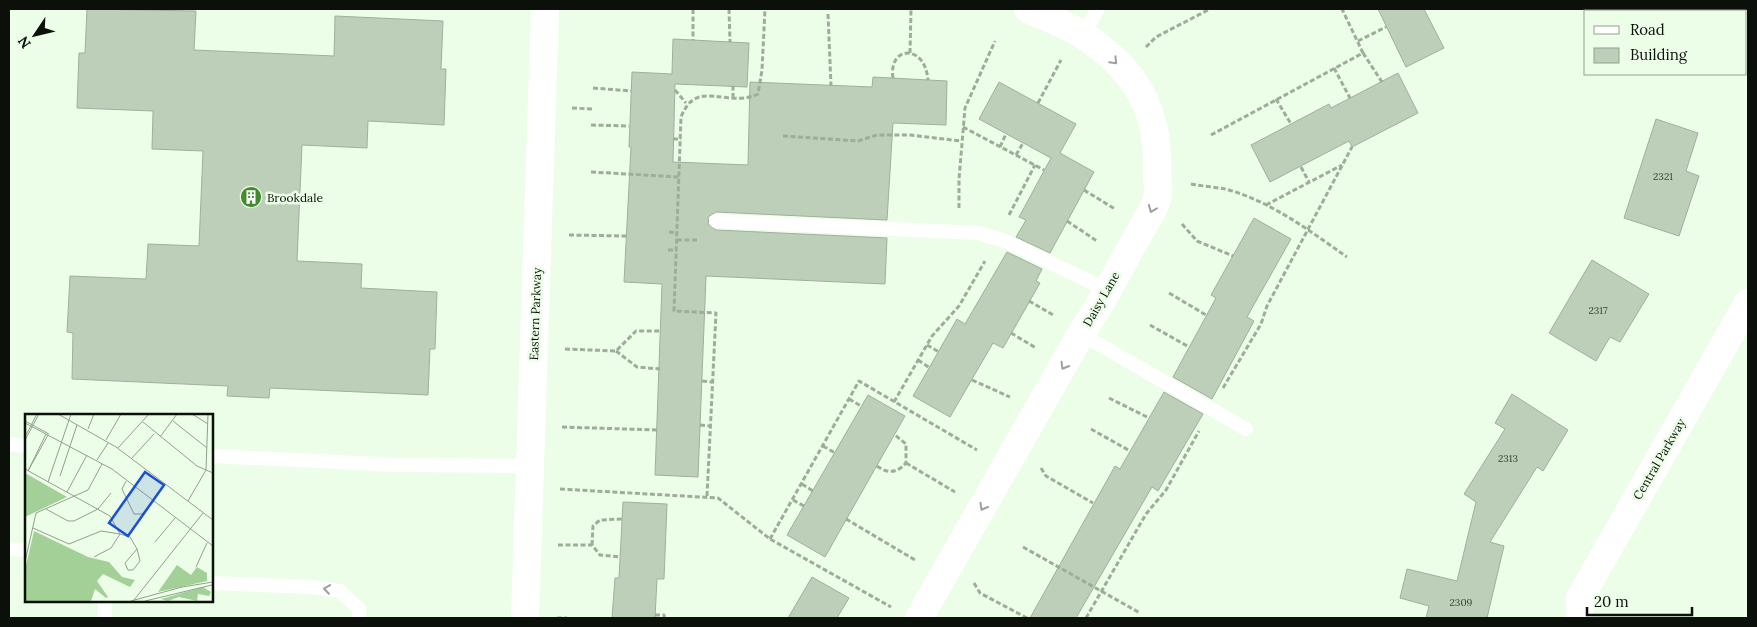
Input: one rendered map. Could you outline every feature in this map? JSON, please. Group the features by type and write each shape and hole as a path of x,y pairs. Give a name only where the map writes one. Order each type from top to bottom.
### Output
{"street":[{"name":"Eastern Parkway","path":"525,618 545,9"},
{"name":"Daisy Lane","path":"908,615 949,565 1081,334 1101,305 1107,290 1151,214 1157,187 1159,147 1150,110 1132,79 1112,58 1080,34 1028,9"},
{"name":"Central Parkway","path":"1580,618 1580,598 1748,303"}],"lane":[{"path":"1080,34 1098,9"},
{"path":"716,221 979,233 997,238 1107,290"},
{"path":"1081,334 1246,430"},
{"path":"9,444 25,446"},
{"path":"212,456 397,465 529,477"},
{"path":"9,549 25,550"},
{"path":"212,583 312,587 340,591 359,609 359,618"},
{"path":"105,618 106,602"}],"path":[{"path":"693,9 693,40"},
{"path":"730,9 730,42"},
{"path":"910,53 911,9"},
{"path":"1112,58 1146,47 1156,37 1210,9"},
{"path":"1342,9 1363,53 1382,82"},
{"path":"828,14 831,86"},
{"path":"1358,41 1386,27"},
{"path":"1038,104 1080,34"},
{"path":"959,232 961,141 964,108 996,41"},
{"path":"893,78 893,65 897,58 910,53 917,55 924,61 928,80"},
{"path":"1211,135 1363,53"},
{"path":"1334,68 1350,98"},
{"path":"733,86 733,98"},
{"path":"593,88 631,91"},
{"path":"675,90 686,103"},
{"path":"1276,99 1291,124"},
{"path":"591,125 630,126"},
{"path":"963,127 1044,170"},
{"path":"1000,146 1006,134"},
{"path":"783,136 858,141 877,135 910,135 961,141"},
{"path":"673,139 681,139"},
{"path":"1016,155 1023,143"},
{"path":"1308,230 1352,147"},
{"path":"894,402 932,336 967,294 1035,165"},
{"path":"1265,205 1342,165"},
{"path":"1301,166 1309,182"},
{"path":"590,172 680,177"},
{"path":"1157,187 1226,189 1265,205 1308,230 1347,257"},
{"path":"1157,187 1197,241 1233,256"},
{"path":"1084,190 1116,208"},
{"path":"1067,221 1097,241"},
{"path":"669,232 678,233"},
{"path":"538,233 626,236"},
{"path":"668,250 677,250"},
{"path":"1169,293 1206,315"},
{"path":"1029,301 1055,316"},
{"path":"1150,325 1190,347"},
{"path":"616,351 636,331 661,331"},
{"path":"927,345 938,352"},
{"path":"583,350 616,351 637,367 660,369"},
{"path":"918,360 930,368"},
{"path":"972,380 1037,412"},
{"path":"702,381 712,382"},
{"path":"770,539 859,381 1006,467"},
{"path":"1109,398 1149,418"},
{"path":"849,399 861,406"},
{"path":"531,424 657,430"},
{"path":"700,425 710,426"},
{"path":"1091,429 1130,451"},
{"path":"895,435 906,444 906,463"},
{"path":"1023,438 1046,476 1093,503"},
{"path":"823,446 835,453"},
{"path":"877,466 885,472 894,472 906,463"},
{"path":"906,463 982,508"},
{"path":"529,477 718,498 770,539 908,615"},
{"path":"802,484 813,491"},
{"path":"793,500 804,506"},
{"path":"592,546 594,526 600,520 622,519"},
{"path":"846,519 949,565 980,593 1027,618"},
{"path":"527,544 592,546 600,555 620,556"},
{"path":"1023,547 1140,613"},
{"path":"655,615 664,615 664,618"}],"building":[{"name":"Brookdale","path":"87,9 196,11 194,50 334,56 335,16 443,21 441,69 446,69 444,125 368,121 367,148 302,145 297,261 362,264 361,288 437,292 435,349 430,349 428,395 270,388 269,398 227,396 228,386 72,379 73,333 67,332 70,276 146,279 148,244 199,246 203,151 152,149 153,111 77,108 79,53 85,53"},
{"path":"1378,9 1424,9 1444,48 1406,67"},
{"path":"673,39 749,43 747,87 675,84 673,162 748,165 750,82 872,87 873,77 947,81 946,125 893,123 887,220 716,212 708,217 709,225 716,230 887,238 885,284 706,276 698,477 655,475 662,284 624,282 631,147 629,147 632,72 672,74"},
{"path":"1398,73 1418,113 1352,147 1349,141 1270,182 1251,145 1329,104 1331,108"},
{"path":"999,82 1076,124 1060,153 1094,172 1050,253 1016,237 1026,220 1019,217 1051,158 979,119"},
{"path":"1656,119 1698,133 1686,171 1699,176 1679,236 1624,218"},
{"path":"1254,218 1291,239 1247,317 1254,321 1212,399 1173,377 1216,298 1211,295"},
{"path":"1007,252 1042,269 1036,281 1040,283 1003,348 993,343 950,417 913,396 957,319 965,324"},
{"path":"1592,260 1649,294 1620,342 1610,337 1596,361 1549,333"},
{"path":"1164,392 1203,414 1158,491 1152,487 1076,618 1030,618 1115,466 1120,469"},
{"path":"1512,394 1568,430 1543,471 1537,467 1490,542 1504,546 1487,618 1426,618 1429,606 1400,598 1407,569 1457,581 1476,502 1464,494 1505,429 1495,423"},
{"path":"868,395 905,416 825,557 787,535"},
{"path":"623,502 667,504 664,579 657,579 655,618 612,618 615,578 619,578"},
{"path":"812,577 849,598 837,618 788,618"}],"place":[{"name":"Brookdale","path":"251,197"}]}
